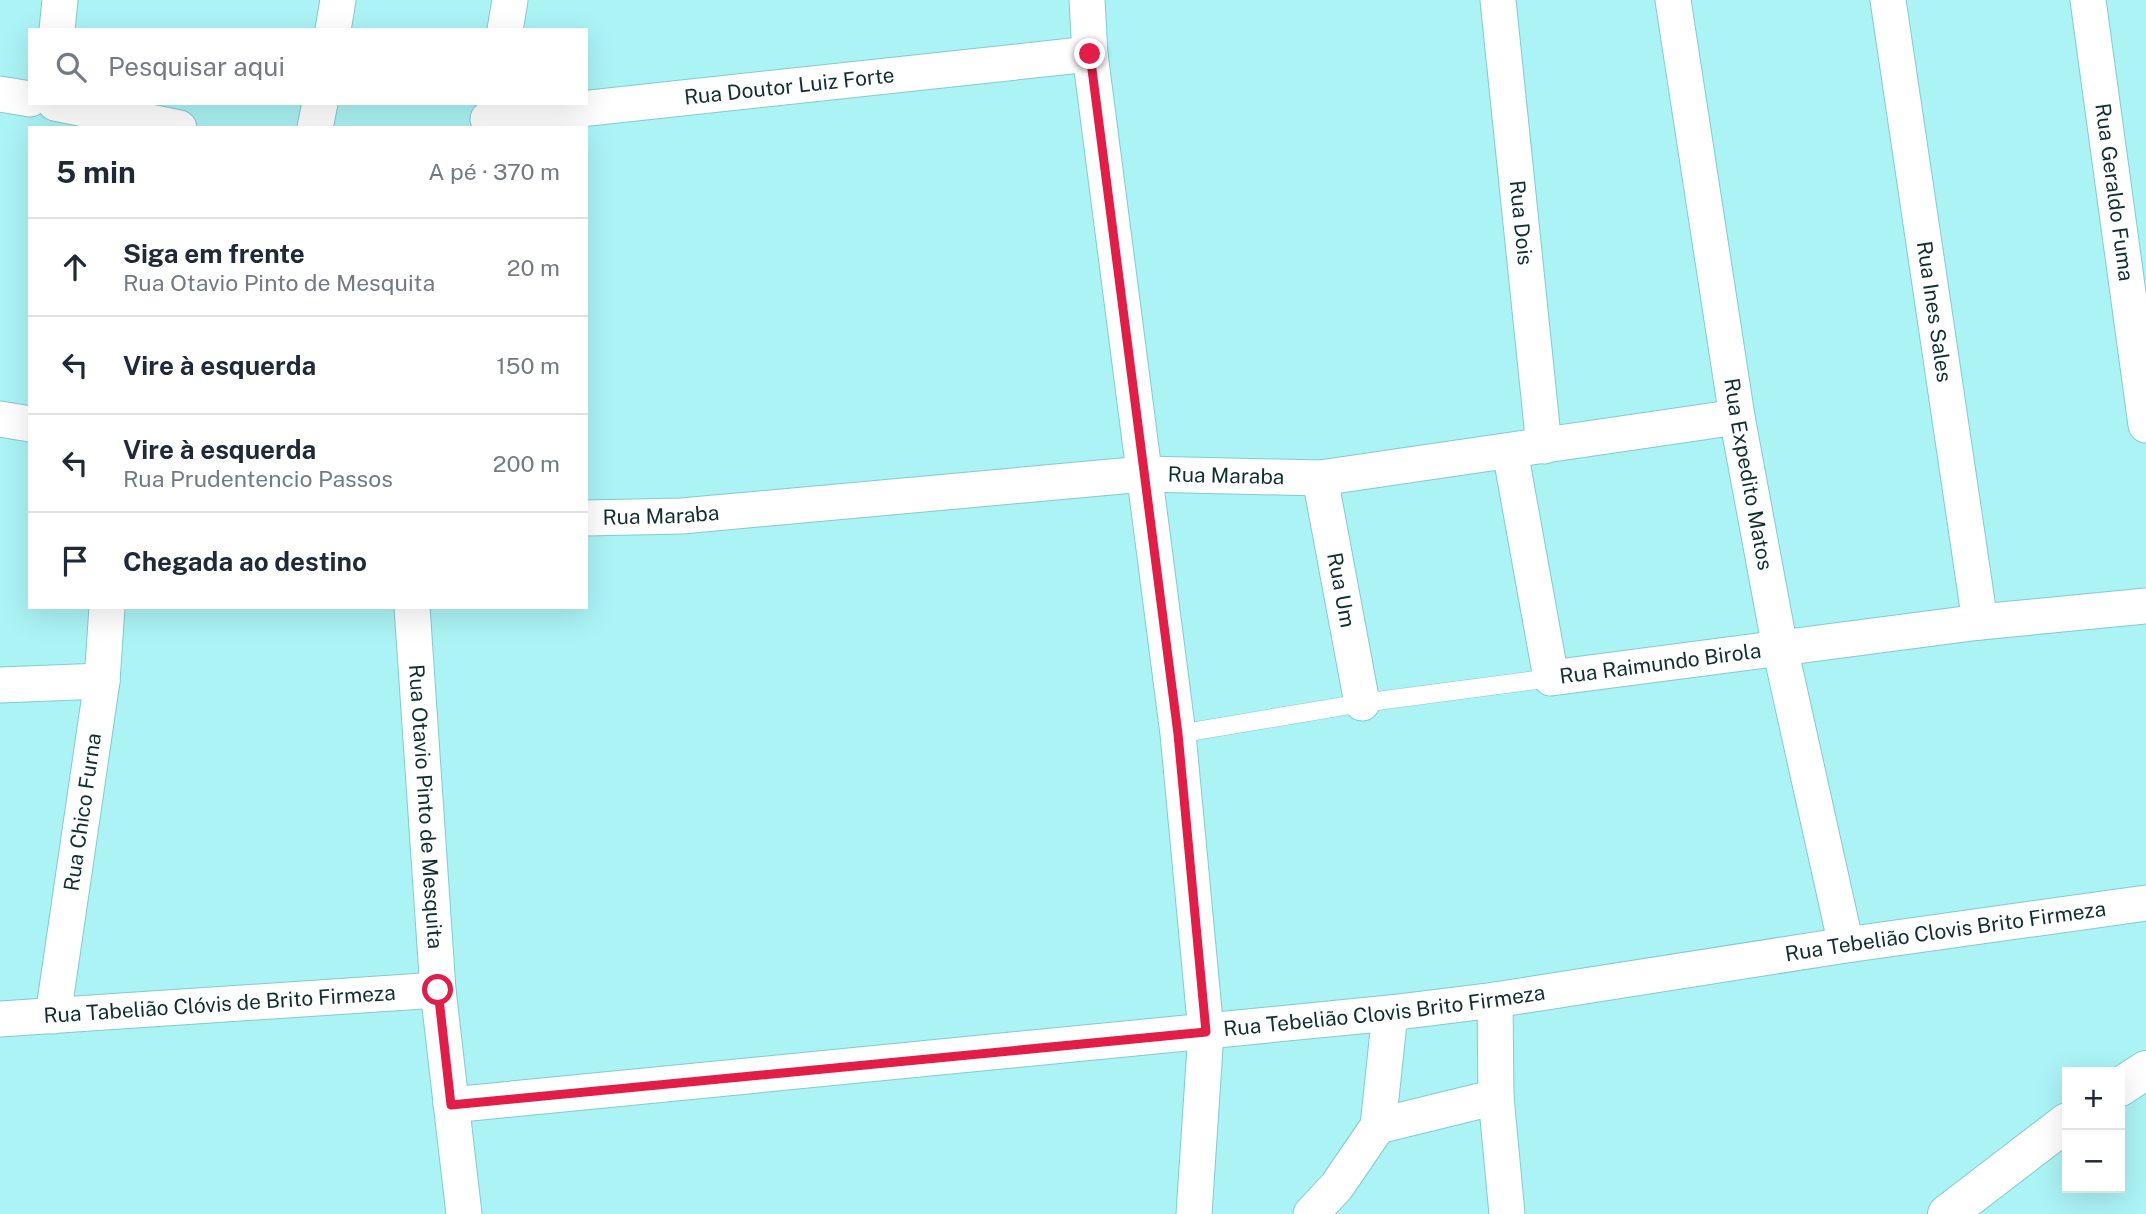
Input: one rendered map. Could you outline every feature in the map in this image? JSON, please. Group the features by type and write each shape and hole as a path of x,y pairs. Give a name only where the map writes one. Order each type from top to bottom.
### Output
{"street":[{"path":"57,28 60,0"},
{"path":"332,28 338,0"},
{"path":"505,28 510,0"},
{"path":"1087,0 1090,54 1178,734 1206,1032 1194,1214"},
{"name":"Rua Dois","path":"1499,0 1544,446"},
{"name":"Rua Expedito Matos","path":"1673,0 1737,417 1780,649 1846,945"},
{"name":"Rua Ines Sales","path":"1888,0 1980,622"},
{"name":"Rua Geraldo Fuma","path":"2088,0 2146,425"},
{"name":"Rua Doutor Luiz Forte","path":"489,117 1090,54"},
{"path":"0,94 28,99"},
{"path":"65,105 170,126"},
{"path":"315,126 320,105"},
{"name":"Rua Maraba","path":"588,518 682,516 1144,474 1320,478 1737,417"},
{"path":"0,419 28,424"},
{"path":"1510,451 1552,678"},
{"name":"Rua Um","path":"1320,478 1362,703"},
{"name":"Rua Raimundo Birola","path":"1552,678 1980,622 2146,606"},
{"name":"Rua Chico Furna","path":"53,1016 102,681 107,609"},
{"name":"Rua Otavio Pinto de Mesquita","path":"412,609 438,990 464,1214"},
{"path":"0,685 102,681"},
{"name":"Rua Tebelião Clovis Brito Firmeza","path":"451,1105 1390,1013 1495,1000 1846,945 2146,903"},
{"name":"Rua Tabelião Clóvis de Brito Firmeza","path":"0,1019 438,990"},
{"path":"1495,1000 1496,1097 1507,1214"},
{"path":"1311,1214 1337,1186 1378,1126 1390,1013"},
{"path":"2125,1084 2146,1070"},
{"path":"1378,1126 1496,1097"},
{"path":"1947,1214 2062,1126"}],"lane":[{"name":"Rua Raimundo Birola","path":"1178,734 1362,703 1552,678"}],"route":[{"path":"438,990 451,1105 1206,1032 1178,734 1090,54"}]}
